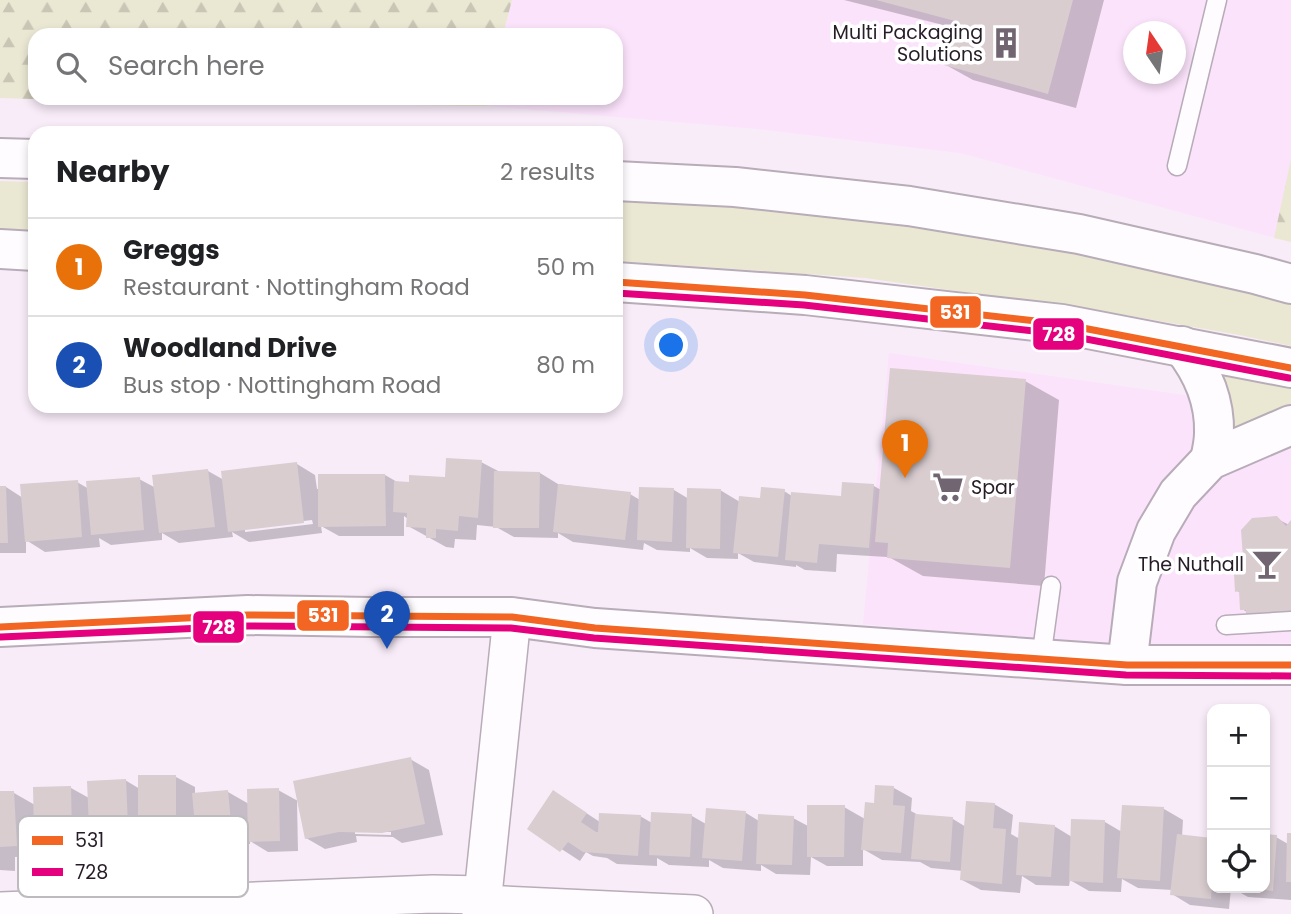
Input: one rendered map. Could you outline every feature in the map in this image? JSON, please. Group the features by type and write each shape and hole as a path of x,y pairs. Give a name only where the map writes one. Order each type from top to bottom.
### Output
{"main road":[{"path":"0,158 28,159"},
{"path":"623,181 735,187 909,206 1079,234 1291,284"},
{"path":"0,249 28,251"},
{"path":"623,282 805,295 1062,324 1291,369"},
{"path":"1182,346 1195,362 1206,384 1213,410 1214,434 1210,460"},
{"path":"1128,665 1137,582 1156,531 1178,494 1210,460 1291,425"},
{"path":"0,627 248,615 512,617 595,628 1128,665 1291,664"}],"street":[{"path":"482,904 512,617"},
{"path":"0,911 433,894 482,904 694,914"}],"lane":[{"path":"1177,166 1217,0"},
{"path":"1041,659 1051,586"},
{"path":"1226,625 1291,621"}],"shaded area":[{"path":"512,0 1291,0 1291,242 960,153 758,129 487,106 623,105 623,28 505,28"},
{"path":"889,353 1247,404 1291,414 1291,643 1114,648 863,624"}],"green space":[{"path":"0,0 512,0 505,28 28,28 28,99 0,98"},
{"path":"408,105 487,105 487,106"},
{"path":"1291,159 1291,242 1274,238"},
{"path":"0,181 28,182 28,230 0,229"},
{"path":"623,198 811,210 974,231 1153,267 1291,305 1291,346 1131,316 865,278 623,261"},
{"path":"1221,375 1291,388 1291,410 1229,436 1230,396"}],"building":[{"name":"Multi Packaging Solutions","path":"876,0 1073,0 1048,94 944,65 955,21"},
{"name":"Spar","path":"890,368 1026,379 1010,568 887,558 888,543 875,542"},
{"path":"446,458 482,460 478,518 459,516 458,531 436,529 436,538 426,538 426,528 406,527 407,513 393,512 394,481 409,482 409,475 445,477"},
{"path":"297,462 304,523 228,532 221,471"},
{"path":"208,469 215,527 159,533 152,475"},
{"path":"494,471 540,472 539,528 493,528"},
{"path":"318,474 385,474 386,526 318,527"},
{"path":"140,477 144,530 91,535 86,481"},
{"path":"78,480 82,537 25,542 20,484"},
{"path":"842,482 874,484 869,548 819,544 817,563 785,560 791,492 841,496"},
{"path":"558,484 631,492 625,540 553,532"},
{"path":"0,486 6,486 8,543 0,543"},
{"path":"639,487 674,488 672,542 637,540"},
{"path":"761,487 785,489 778,557 733,553 739,496 760,498"},
{"path":"687,488 721,489 720,549 686,548"},
{"name":"The Nuthall","path":"1277,516 1286,526 1291,520 1291,614 1246,614 1246,610 1240,610 1239,591 1235,592 1234,573 1244,572 1241,530 1252,518"},
{"path":"411,757 425,824 382,833 339,832 305,839 293,781"},
{"path":"138,775 176,775 176,816 138,816"},
{"path":"126,779 128,816 88,816 87,781"},
{"path":"875,785 894,786 893,805 905,806 901,853 861,850 865,802 874,803"},
{"path":"71,786 72,816 34,816 33,787"},
{"path":"279,788 280,841 248,842 247,789"},
{"path":"228,790 230,816 194,816 192,793"},
{"path":"553,790 587,813 581,822 596,832 599,813 641,815 638,856 583,852 568,842 560,852 527,829"},
{"path":"0,791 14,791 17,846 0,847"},
{"path":"966,801 995,803 993,828 1006,829 1002,884 960,880"},
{"path":"807,805 845,805 844,857 807,857"},
{"path":"1122,805 1164,807 1160,881 1117,878"},
{"path":"706,808 746,811 742,861 702,858"},
{"path":"651,812 692,814 690,857 649,855"},
{"path":"758,814 794,816 792,865 756,864"},
{"path":"915,814 953,817 950,862 911,859"},
{"path":"1071,819 1105,820 1103,883 1069,881"},
{"path":"1019,822 1055,825 1051,877 1016,875"},
{"path":"1287,833 1291,833 1291,882 1286,882"},
{"path":"1177,834 1207,837 1207,893 1211,893 1211,899 1170,895"},
{"path":"1270,834 1277,835 1273,891 1270,891"}],"transit line":[{"name":"531","path":"623,282 805,295 1062,324 1291,368"},
{"name":"728","path":"623,293 804,305 1060,334 1289,378"},
{"name":"531","path":"0,627 248,615 512,617 595,628 1127,665 1291,665"},
{"name":"728","path":"1,637 248,626 511,628 594,638 1126,675 1291,676"}],"place":[{"name":"Multi Packaging Solutions","path":"1006,43"},
{"name":"Greggs","path":"905,478"},
{"name":"Spar","path":"948,487"},
{"name":"The Nuthall","path":"1267,564"},
{"name":"Woodland Drive","path":"387,649"}]}
